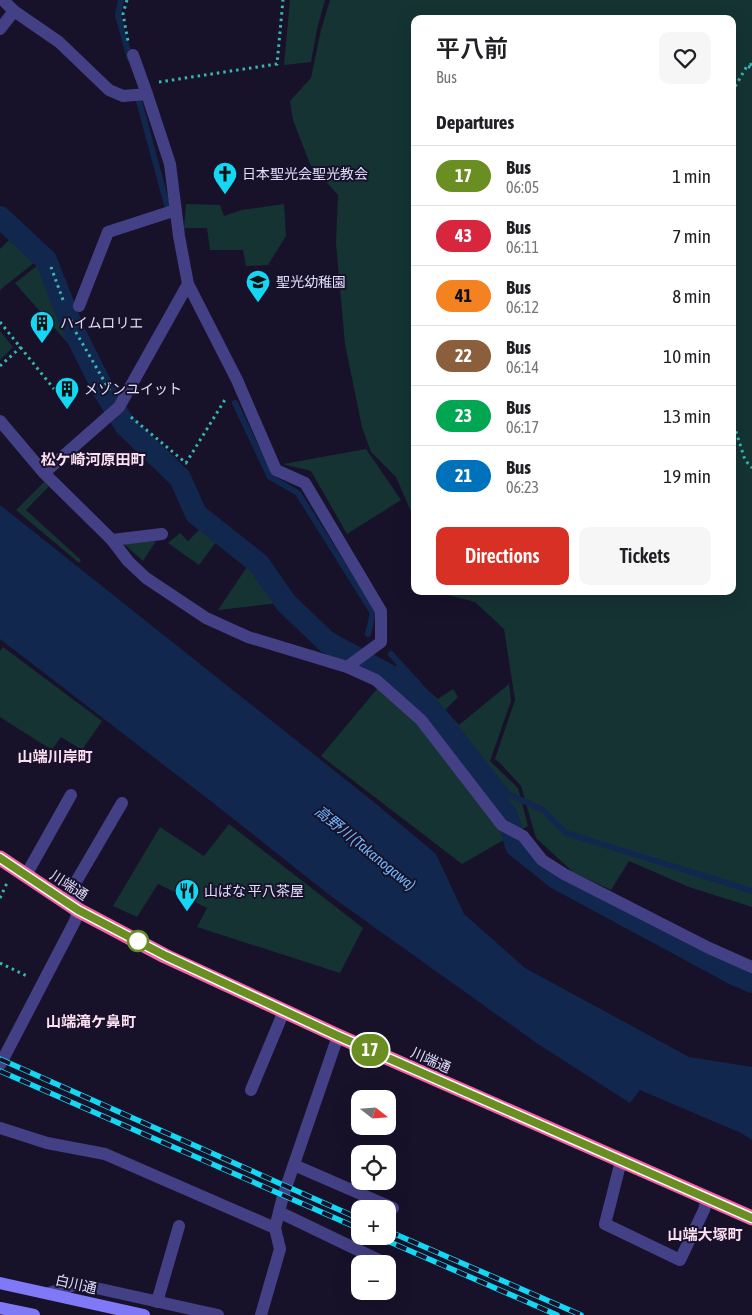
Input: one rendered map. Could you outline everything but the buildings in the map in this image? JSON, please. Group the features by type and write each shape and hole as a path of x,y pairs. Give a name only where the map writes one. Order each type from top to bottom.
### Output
{"highway":[{"name":"川端通","path":"0,858 78,910 166,956 338,1036 752,1218"}],"street":[{"path":"3,0 14,11 59,42 109,90 123,96 145,89"},
{"path":"0,29 14,11"},
{"path":"133,55 170,164 179,236 188,284 237,380 276,470 305,483 381,611 381,642 350,664"},
{"path":"73,309 108,232 176,210"},
{"path":"44,473 116,410 188,284"},
{"path":"0,421 44,473 112,540 146,578 206,618 248,636 350,664 376,680 421,720 502,825 523,836 542,860 564,874 708,948 752,967"},
{"path":"112,540 162,534"},
{"path":"26,876 71,795"},
{"path":"0,1065 4,1048 43,984 75,922 78,910 70,892 122,803"},
{"path":"251,1090 284,1011"},
{"path":"261,1315 280,1249 275,1228 286,1186 338,1036"},
{"path":"0,1128 47,1144 105,1154 275,1228"},
{"path":"621,1161 606,1224 680,1260 708,1199"},
{"path":"294,1165 375,1200"},
{"path":"279,1212 369,1255"},
{"path":"157,1302 179,1226"},
{"name":"白川通","path":"0,1283 144,1315"},
{"path":"49,1293 78,1284 218,1315"},
{"path":"0,1308 34,1315"}],"path":[{"path":"127,0 123,14 126,36 133,55"},
{"path":"145,89 277,64 283,0"},
{"path":"736,85 747,66 752,64"},
{"path":"747,66 752,68"},
{"path":"51,268 64,303"},
{"path":"73,309 74,329 116,410 186,463 237,380"},
{"path":"0,322 54,389"},
{"path":"0,366 21,348"},
{"path":"736,432 745,460 752,468"},
{"path":"0,898 8,881"},
{"path":"0,962 43,984"}],"green space":[{"path":"290,0 325,0 311,62 284,65"},
{"path":"330,0 752,0 752,907 689,887 629,861 611,890 573,872 536,838 521,786 495,759 515,700 504,629 475,602 448,595 736,595 736,15 411,15 411,512 396,477 371,452 362,427 345,344 336,243 338,195 310,164 293,120 290,101 311,78 321,30"},
{"path":"186,204 220,205 224,216 242,210 284,204 286,236 268,265 246,266 243,250 210,250 207,228 184,228"},
{"path":"13,236 39,259 0,290 0,249"},
{"path":"42,262 86,364 15,283"},
{"path":"0,331 13,347 0,360"},
{"path":"97,367 116,388 112,397"},
{"path":"121,416 152,441 149,445 127,425"},
{"path":"366,449 401,500 347,534 311,471 283,464"},
{"path":"49,477 54,481 26,510 81,560 79,563 16,510"},
{"path":"203,526 219,538 199,565 168,543 180,533 188,541"},
{"path":"156,541 143,561 124,544"},
{"path":"249,564 279,603 218,610"},
{"path":"3,647 102,721 82,750 61,737 52,750 0,717 0,651"},
{"path":"397,665 438,699 453,689 458,697 445,710 459,725 509,684 511,701 490,761 518,788 528,826 462,864 321,756"},
{"path":"229,824 363,928 340,973 197,927 207,908 158,884 137,917 113,906 160,827 204,856"}],"water":[{"name":"高野川 (Takanogawa)","path":"0,505 375,803 436,854 464,914 525,968 689,1057 752,1067 752,1140 741,1133 640,1090 630,1103 538,1044 332,897 0,639"}],"waterway":[{"path":"121,0 118,15 130,59"},
{"path":"139,101 167,205"},
{"path":"0,217 46,260 73,329 104,391 125,425 180,478 196,514 259,564 286,603 327,642 403,683 444,730 507,815 516,846 556,878 752,982"},
{"path":"235,403 270,477 298,493 373,613 368,634"},
{"path":"391,654 447,716 508,794 543,810 566,833 752,891"}],"railway":[{"path":"0,1059 351,1215"},
{"path":"0,1071 351,1225"},
{"path":"396,1234 581,1315"},
{"path":"396,1245 557,1315"}],"bus line":[{"name":"17","path":"0,858 78,910 218,981 338,1036 752,1218"}],"place":[{"name":"日本聖光会聖光教会","path":"225,195"},
{"name":"聖光幼稚園","path":"258,303"},
{"name":"ハイムロリエ","path":"42,344"},
{"name":"メゾンユイット","path":"67,410"},
{"name":"山ばな 平八茶屋","path":"187,912"}],"district":[{"name":"松ケ崎河原田町","path":"93,460"},
{"name":"山端川岸町","path":"55,757"},
{"name":"山端滝ケ鼻町","path":"91,1022"},
{"name":"山端大塚町","path":"705,1235"}]}
